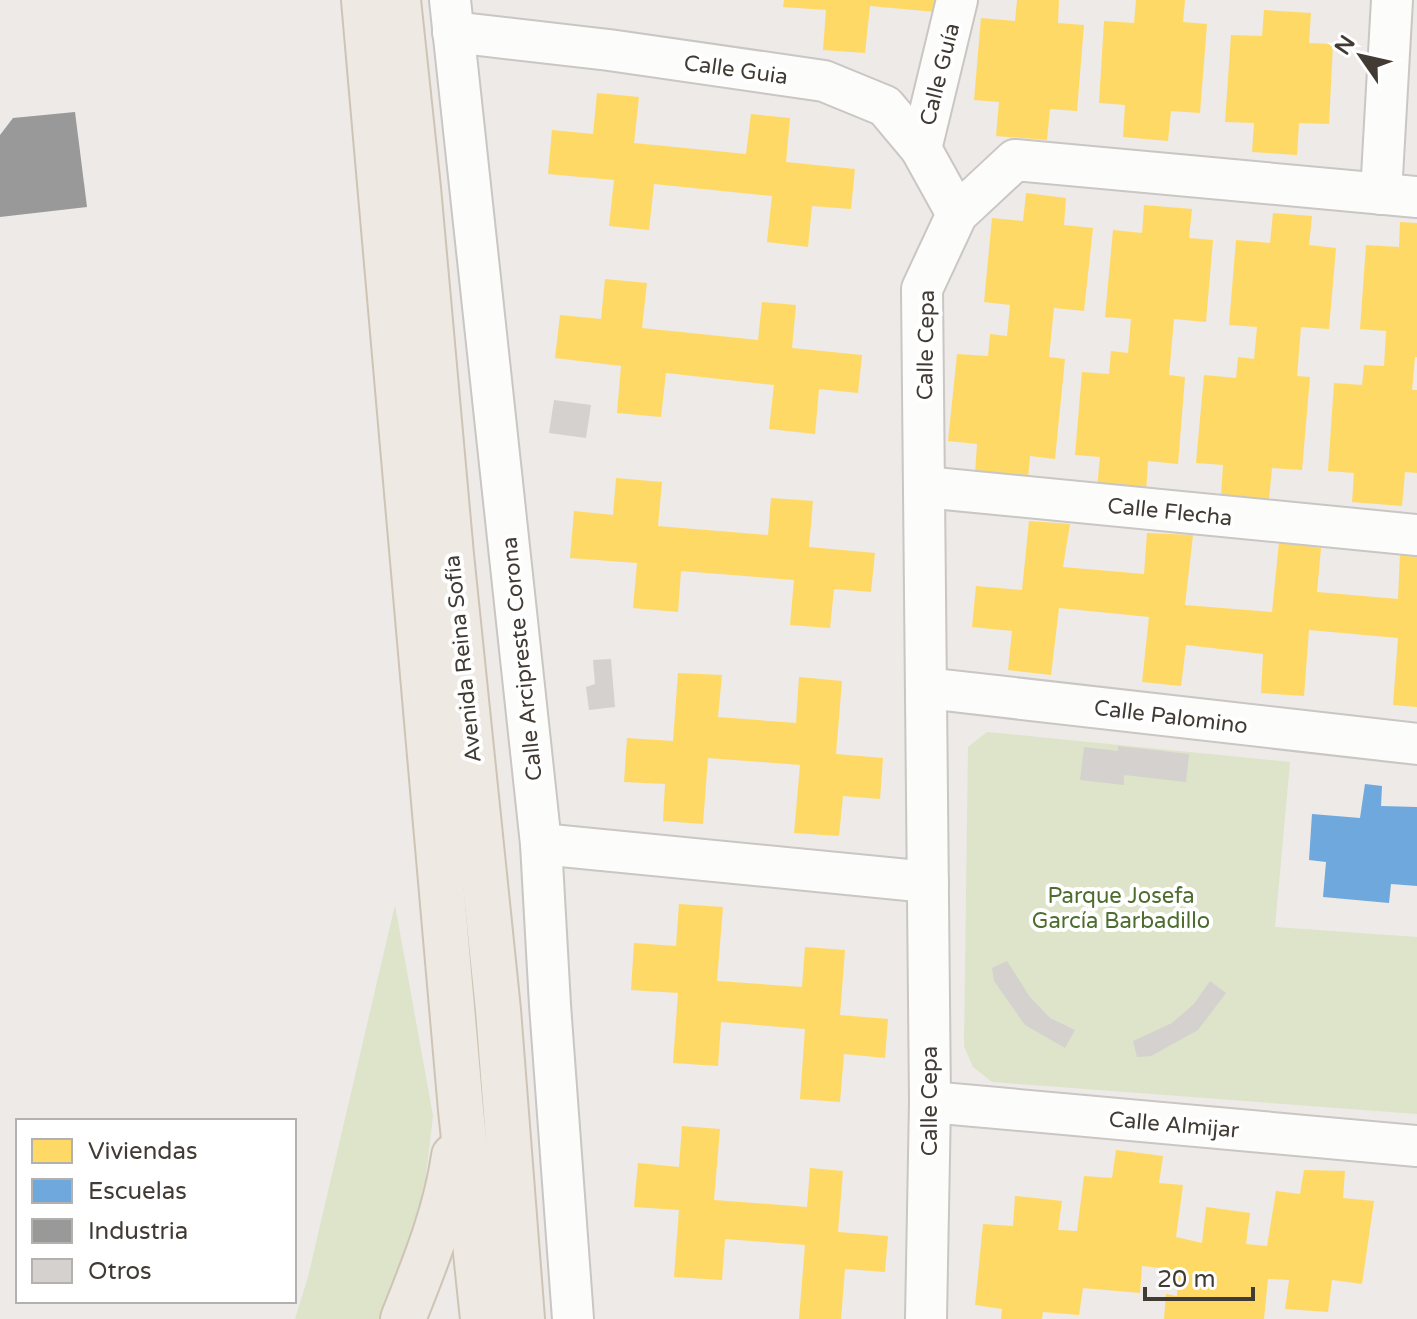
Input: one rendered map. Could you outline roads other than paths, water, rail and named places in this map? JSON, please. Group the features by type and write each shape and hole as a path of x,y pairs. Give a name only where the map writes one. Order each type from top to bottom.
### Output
{"main road":[{"name":"Avenida Reina Sofía","path":"364,0 461,1110 483,1319"},
{"name":"Avenida Reina Sofía","path":"398,0 498,1010 522,1319"},
{"path":"403,1319 447,1199 461,1110"}],"street":[{"name":"Calle Guía","path":"921,149 957,0"},
{"name":"Calle Cepa","path":"926,1319 930,1102 922,289 957,214 1015,160 1399,196 1392,0"},
{"name":"Calle Guia","path":"451,16 609,50 824,81 885,106 921,149 957,214"},
{"name":"Calle Arcipreste Corona","path":"451,16 541,844 573,1319"},
{"name":"Calle Flecha","path":"924,487 1417,535"},
{"name":"Calle Palomino","path":"926,688 1417,744"},
{"path":"541,844 928,882"},
{"name":"Calle Almijar","path":"930,1102 1417,1146"}],"park label":[{"name":"Parque Josefa García Barbadillo","path":"1121,908"}]}
